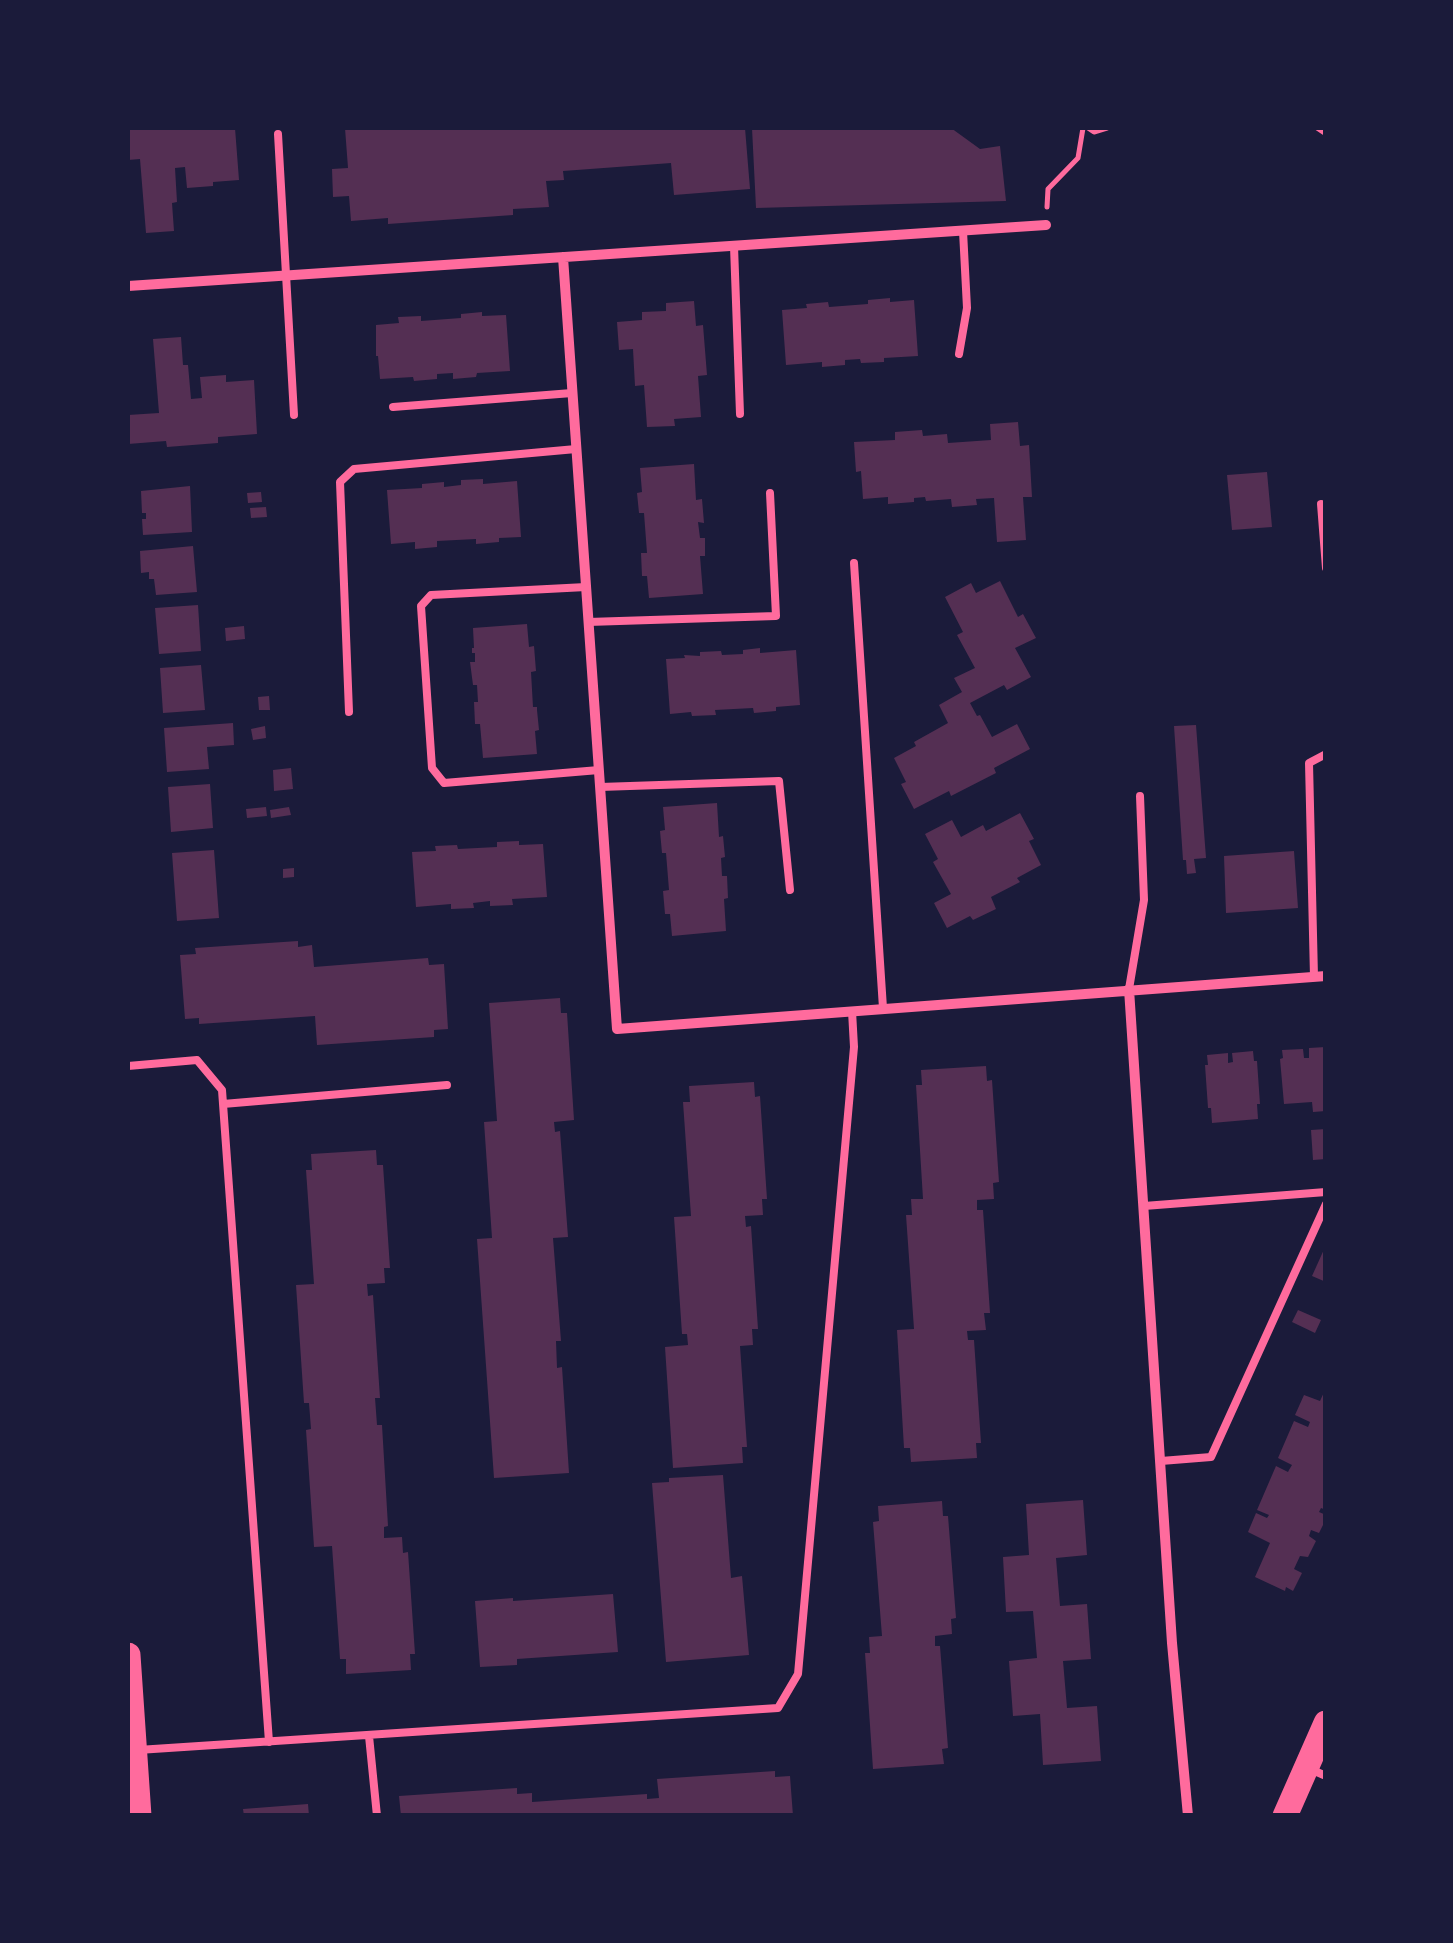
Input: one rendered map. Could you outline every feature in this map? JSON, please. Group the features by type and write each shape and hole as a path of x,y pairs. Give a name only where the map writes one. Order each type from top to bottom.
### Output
{"main road":[{"path":"128,1655 139,1816"},
{"path":"1285,1816 1316,1772 1326,1722"}],"street":[{"path":"128,286 1046,225"},
{"path":"563,257 617,1028 1320,977"},
{"path":"1129,989 1172,1642 1188,1816"}],"lane":[{"path":"278,134 294,415"},
{"path":"959,354 967,308 963,231"},
{"path":"734,246 740,414"},
{"path":"392,408 572,393"},
{"path":"348,712 340,482 354,469 576,449"},
{"path":"588,622 776,616 770,493"},
{"path":"1320,504 1326,568"},
{"path":"854,564 883,1008"},
{"path":"586,586 430,596 421,606 432,768 444,783 599,770"},
{"path":"1320,977 1309,763 1326,754"},
{"path":"600,787 779,781 790,890"},
{"path":"1129,989 1144,900 1140,796"},
{"path":"134,1750 778,1708 798,1674 854,1047 852,1011"},
{"path":"128,1066 197,1060 222,1090 269,1742"},
{"path":"223,1104 446,1085"},
{"path":"1144,1206 1326,1192"},
{"path":"1161,1461 1210,1457 1326,1204"},
{"path":"369,1736 377,1816"}],"path":[{"path":"1046,225 1048,189 1078,158 1086,128 1094,132 1107,128"},
{"path":"1316,128 1326,134"}],"building":[{"path":"235,128 239,180 187,188 185,167 175,168 174,231 146,233 140,159 128,160 128,130"},
{"path":"345,128 745,128 750,189 674,195 671,163 563,171 564,180 546,181 549,207 513,209 513,215 388,224 388,218 351,221 349,196 333,197 332,169 348,168"},
{"path":"752,128 951,128 980,149 1000,146 1006,201 756,208"},
{"path":"890,298 890,302 914,300 918,356 884,358 884,362 845,360 845,365 822,367 822,362 786,365 782,310 828,302 829,307 868,304 868,300"},
{"path":"694,301 696,326 703,325 707,375 698,376 701,417 674,419 675,426 647,427 644,385 635,386 633,349 619,350 617,322 642,320 642,312 666,311 666,303"},
{"path":"482,312 482,316 506,315 510,371 453,379 453,373 414,381 413,377 380,379 376,325 399,323 398,317 421,316 421,321"},
{"path":"181,337 191,399 202,398 200,377 226,375 226,382 254,380 257,434 218,437 218,443 167,447 166,441 128,444 128,415 159,413 153,339"},
{"path":"1018,422 1020,446 1029,445 1032,497 1023,497 1026,540 997,542 994,498 976,499 977,505 952,507 951,499 926,501 925,497 888,504 888,497 863,499 854,442 895,440 895,432 922,430 923,436 947,434 948,443 991,440 990,424"},
{"path":"694,464 696,500 702,499 704,523 698,522 700,538 705,538 705,556 700,556 703,594 649,598 647,576 642,576 641,553 647,553 644,513 639,513 637,493 642,492 640,468"},
{"path":"1267,472 1272,527 1232,530 1227,475"},
{"path":"483,479 483,484 517,481 521,537 476,544 476,539 437,541 437,547 415,549 415,542 391,544 387,490 444,482 444,487 461,485 461,480"},
{"path":"190,486 192,532 143,535 142,519 146,519 146,513 142,513 141,491"},
{"path":"261,492 262,502 248,503 247,493"},
{"path":"266,507 267,517 251,518 250,508"},
{"path":"193,546 197,592 156,595 154,579 149,579 149,572 141,573 140,551"},
{"path":"1000,581 1018,617 1023,614 1036,638 1015,648 1031,677 1007,690 1004,685 970,703 992,737 1017,724 1030,749 994,768 996,773 914,809 894,758 948,723 939,705 962,692 954,678 975,668 957,635 963,632 945,597 971,583 976,593"},
{"path":"198,605 201,651 159,654 155,608"},
{"path":"527,624 536,671 531,672 539,730 535,731 537,754 483,758 480,724 475,724 477,685 473,685 470,662 475,662 473,628"},
{"path":"244,626 245,639 226,641 225,628"},
{"path":"760,648 760,653 796,650 800,705 754,713 753,708 715,710 716,715 670,714 666,659 700,656 700,652 743,654 743,650"},
{"path":"201,665 205,710 163,713 160,668"},
{"path":"269,696 270,710 259,710 258,697"},
{"path":"233,723 234,745 207,747 209,769 167,772 164,728"},
{"path":"1196,725 1206,858 1194,859 1196,873 1187,874 1174,726"},
{"path":"265,726 266,738 253,740 251,729"},
{"path":"291,768 293,789 274,791 273,770"},
{"path":"210,784 213,828 171,832 168,787"},
{"path":"717,803 719,837 723,836 725,857 721,858 722,876 727,876 726,931 672,936 663,891 669,890 660,831 665,830 663,807"},
{"path":"266,807 267,816 247,818 246,809"},
{"path":"289,807 291,815 271,818 270,810"},
{"path":"1020,813 1034,839 1029,841 1041,865 991,897 996,909 947,928 934,903 951,894 933,862 938,859 925,834 952,820 961,837 983,825 986,831"},
{"path":"519,841 519,845 543,844 547,897 512,899 513,905 473,903 474,908 451,909 451,904 416,907 412,852 436,851 435,846 497,847 497,842"},
{"path":"214,850 219,918 177,921 172,853"},
{"path":"1294,851 1298,908 1226,913 1224,856"},
{"path":"294,868 294,877 283,878 283,869"},
{"path":"298,941 298,947 312,945 314,967 428,958 429,965 444,964 448,1029 434,1030 434,1037 317,1045 315,1016 199,1024 199,1018 185,1019 180,955 196,954 195,948"},
{"path":"560,998 561,1013 567,1013 574,1120 554,1122 555,1132 560,1131 568,1237 553,1238 561,1341 556,1341 557,1368 562,1367 569,1473 494,1478 477,1239 492,1238 484,1122 497,1121 489,1003"},
{"path":"1326,1047 1326,1111 1313,1112 1312,1102 1284,1104 1282,1050 1303,1049 1304,1058 1309,1058 1309,1048"},
{"path":"1253,1051 1257,1061 1258,1119 1212,1123 1207,1055 1228,1053 1228,1063 1233,1062 1232,1053"},
{"path":"986,1066 987,1081 992,1080 999,1182 993,1183 994,1199 977,1200 977,1210 983,1210 990,1313 984,1313 986,1330 967,1331 968,1340 974,1340 981,1443 976,1443 977,1458 911,1462 910,1448 904,1448 897,1330 914,1329 906,1215 912,1215 911,1199 923,1199 916,1085 922,1085 921,1070"},
{"path":"754,1082 755,1097 760,1096 767,1199 762,1199 763,1215 745,1216 746,1227 751,1226 758,1329 752,1329 753,1345 740,1346 747,1447 742,1447 743,1463 673,1468 665,1347 688,1345 687,1334 682,1334 674,1217 691,1216 683,1102 690,1102 689,1086"},
{"path":"1326,1129 1326,1159 1313,1160 1311,1130"},
{"path":"376,1150 377,1165 383,1165 390,1268 384,1268 385,1283 367,1284 368,1296 373,1295 380,1398 375,1398 377,1425 382,1425 388,1526 384,1527 384,1538 402,1537 403,1553 408,1552 415,1654 410,1654 411,1670 346,1674 346,1659 340,1659 332,1546 314,1547 306,1430 311,1429 309,1403 304,1403 296,1285 314,1284 306,1170 312,1170 311,1154"},
{"path":"1326,1245 1326,1282 1312,1276"},
{"path":"1298,1310 1321,1320 1315,1333 1292,1322"},
{"path":"1326,1388 1326,1510 1321,1508 1319,1512 1326,1519 1319,1533 1311,1530 1309,1536 1316,1541 1308,1557 1300,1556 1294,1569 1302,1573 1293,1591 1286,1587 1285,1591 1255,1577 1270,1543 1248,1532 1256,1513 1267,1518 1269,1515 1257,1510 1276,1466 1288,1472 1292,1465 1278,1458 1294,1421 1308,1427 1310,1422 1295,1415 1304,1395 1320,1401"},
{"path":"723,1475 731,1578 742,1576 749,1655 666,1662 652,1483 669,1482 669,1478"},
{"path":"1083,1500 1087,1555 1056,1558 1060,1606 1087,1604 1091,1659 1063,1661 1067,1708 1097,1706 1101,1761 1043,1765 1040,1714 1013,1716 1009,1661 1037,1658 1033,1611 1006,1612 1003,1557 1029,1555 1026,1504"},
{"path":"942,1501 943,1516 948,1516 956,1618 951,1619 952,1634 935,1636 935,1646 940,1646 948,1748 942,1749 944,1764 873,1769 865,1653 870,1653 869,1637 882,1636 873,1522 879,1521 878,1506"},
{"path":"613,1594 618,1652 517,1659 517,1665 480,1667 475,1601"},
{"path":"775,1771 775,1777 790,1776 793,1816 401,1816 399,1796 517,1788 517,1794 532,1793 532,1802 647,1794 647,1799 659,1798 657,1779"},
{"path":"308,1804 309,1816 244,1816 243,1809"}]}
